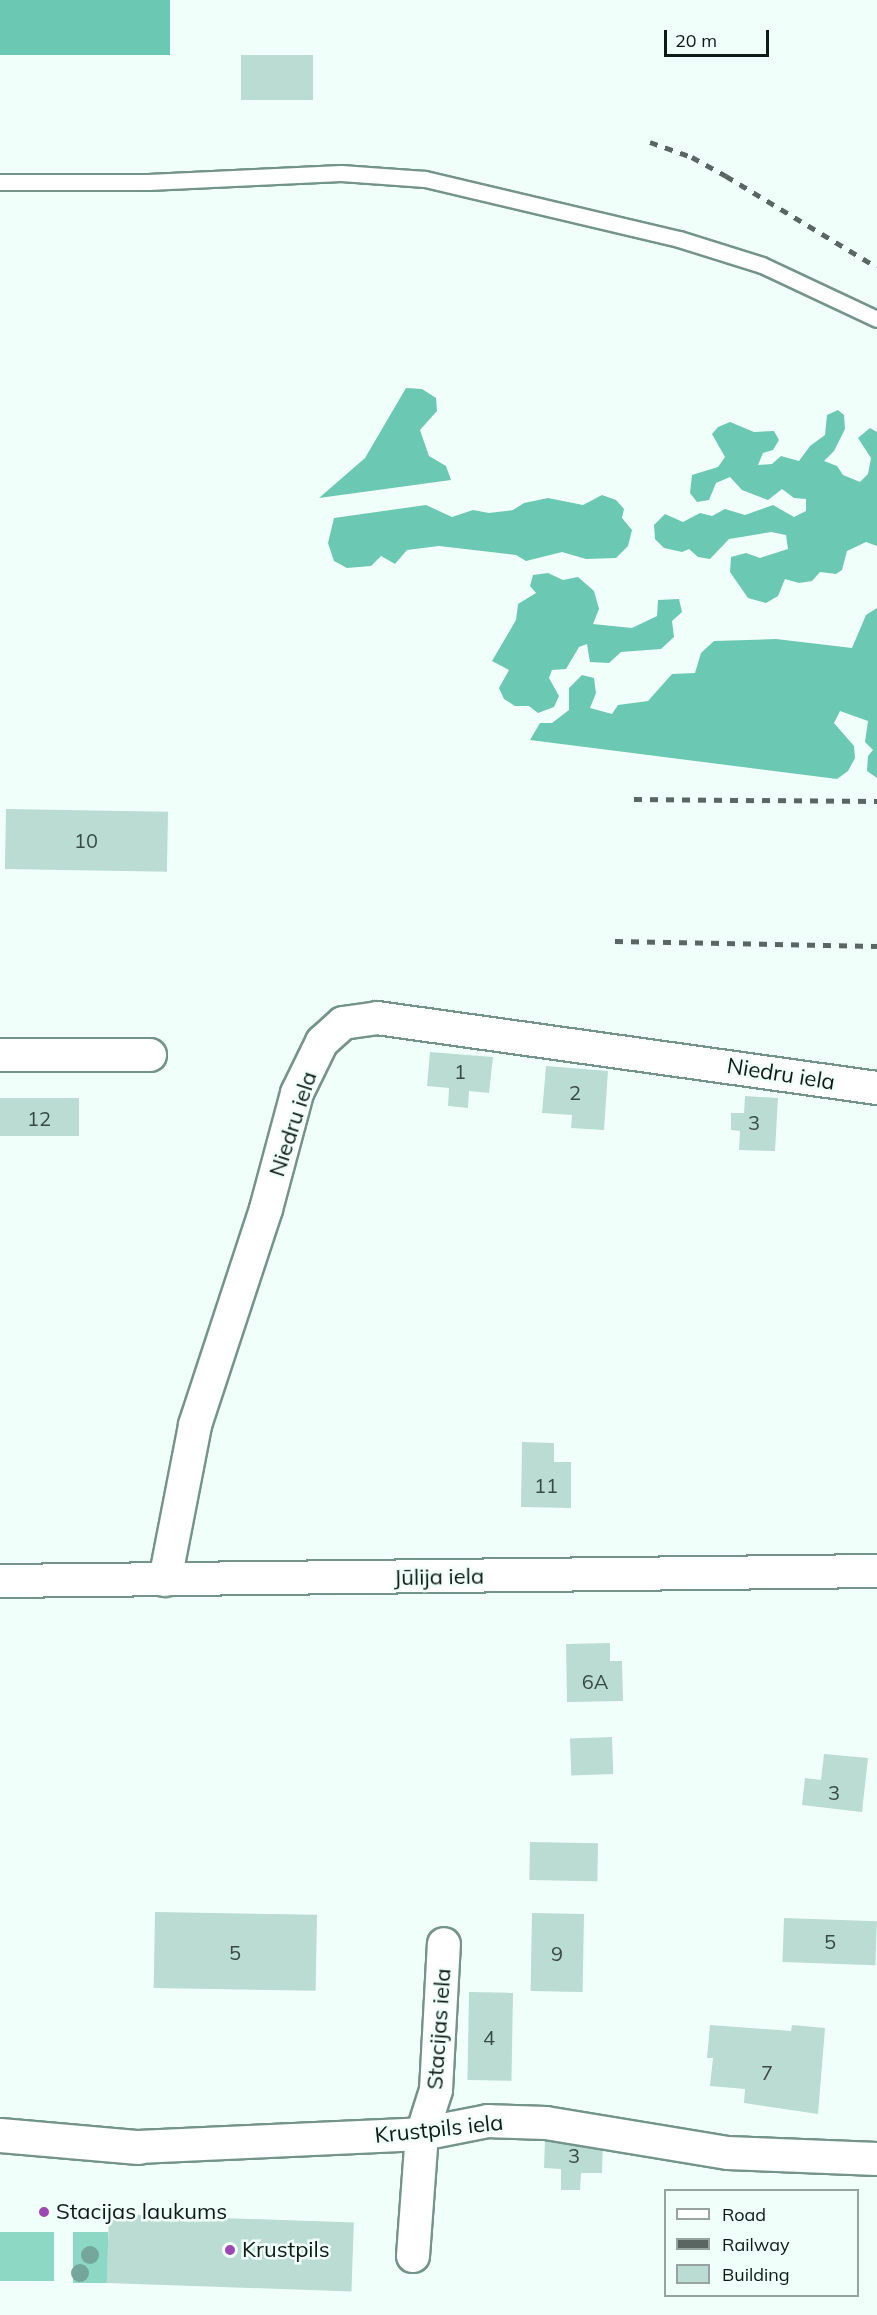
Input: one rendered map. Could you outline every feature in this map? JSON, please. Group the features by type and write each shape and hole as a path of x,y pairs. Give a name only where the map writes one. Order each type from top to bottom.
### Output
{"street":[{"name":"Niedru iela","path":"165,1580 195,1425 266,1209 297,1094 322,1042 343,1023 377,1018 877,1088"},
{"path":"0,1055 150,1055"},
{"name":"Jūlija iela","path":"0,1581 877,1571"},
{"name":"Stacijas iela","path":"412,2256 422,2134 436,2090 444,1944"},
{"name":"Krustpils iela","path":"0,2135 138,2147 422,2134 488,2121 546,2123 728,2154 877,2158"}],"lane":[{"path":"0,182 148,182 341,173 425,179 679,239 751,261 824,291 877,319"}],"green space":[{"path":"0,0 170,0 170,55 0,55"},
{"path":"406,388 422,389 436,398 437,411 420,430 429,456 446,466 451,480 319,498 365,458"},
{"path":"838,410 844,415 845,429 834,451 824,461 837,466 843,475 860,482 868,474 871,458 858,438 870,428 877,432 877,546 866,542 847,551 842,570 836,574 820,572 812,581 799,583 785,579 778,596 766,603 748,598 730,572 731,557 746,553 760,558 788,549 786,535 771,532 729,539 710,559 698,557 689,549 682,552 664,548 655,539 654,525 665,514 683,522 700,513 712,516 725,509 745,515 773,505 794,517 806,511 806,499 794,498 782,489 768,500 742,490 730,477 716,483 709,500 697,502 690,493 692,475 718,467 725,457 712,434 718,427 730,422 754,432 774,431 779,440 773,450 763,453 758,465 772,464 781,456 799,461 810,446 825,435 827,415"},
{"path":"602,495 616,500 624,509 622,518 632,530 628,546 616,558 586,559 562,552 526,561 516,555 439,546 407,550 395,564 381,556 371,566 347,568 334,561 328,543 334,518 426,505 452,517 473,510 489,513 513,510 524,503 548,498 583,505"},
{"path":"548,573 563,580 578,577 594,591 599,609 593,624 632,628 657,616 658,600 679,599 682,612 672,621 674,637 661,649 621,652 609,663 590,662 587,644 579,647 566,669 552,670 549,678 559,696 554,707 538,713 529,706 515,706 504,699 499,688 509,670 492,661 516,620 518,604 536,593 530,586 533,575"},
{"path":"877,608 877,778 867,771 868,756 873,750 865,742 868,721 840,711 834,723 854,746 855,758 848,771 837,779 530,740 540,723 552,723 569,710 569,688 582,675 594,678 596,693 590,708 612,714 618,705 648,701 672,674 695,673 701,653 714,641 776,639 852,648 866,615"},
{"path":"0,2232 54,2232 54,2281 0,2281"},
{"path":"73,2232 108,2232 108,2283 73,2283"}],"building":[{"path":"241,55 313,55 313,100 241,100"},
{"path":"6,809 168,812 167,872 5,869"},
{"path":"430,1052 493,1057 489,1093 469,1091 468,1108 448,1106 449,1088 427,1086"},
{"path":"546,1066 608,1071 604,1130 571,1128 572,1115 542,1113"},
{"path":"745,1096 778,1098 775,1151 739,1150 740,1131 731,1130 731,1113 744,1113"},
{"path":"0,1098 79,1098 79,1136 0,1136"},
{"path":"522,1442 554,1443 554,1462 571,1462 571,1508 521,1507"},
{"path":"610,1643 610,1661 622,1661 623,1701 567,1702 566,1644"},
{"path":"612,1737 613,1774 571,1775 570,1738"},
{"path":"824,1754 868,1758 862,1812 802,1805 805,1778 821,1780"},
{"path":"530,1842 598,1843 597,1881 529,1880"},
{"path":"155,1912 317,1915 316,1991 154,1988"},
{"path":"532,1913 584,1914 583,1992 531,1991"},
{"path":"784,1918 877,1921 875,1965 782,1962"},
{"path":"469,1992 513,1993 511,2081 467,2080"},
{"path":"710,2025 791,2031 792,2025 825,2028 818,2114 744,2103 745,2089 710,2086 713,2058 707,2058"},
{"path":"545,2140 603,2141 602,2173 581,2173 580,2190 561,2190 561,2169 544,2168"},
{"name":"Krustpils","path":"109,2214 354,2223 351,2292 107,2283"}],"railway":[{"path":"650,142 692,157 877,267"},
{"path":"634,799 877,801"},
{"path":"615,941 877,946"}],"place":[{"name":"Stacijas laukums","path":"44,2212"},
{"name":"Krustpils","path":"230,2250"}]}
